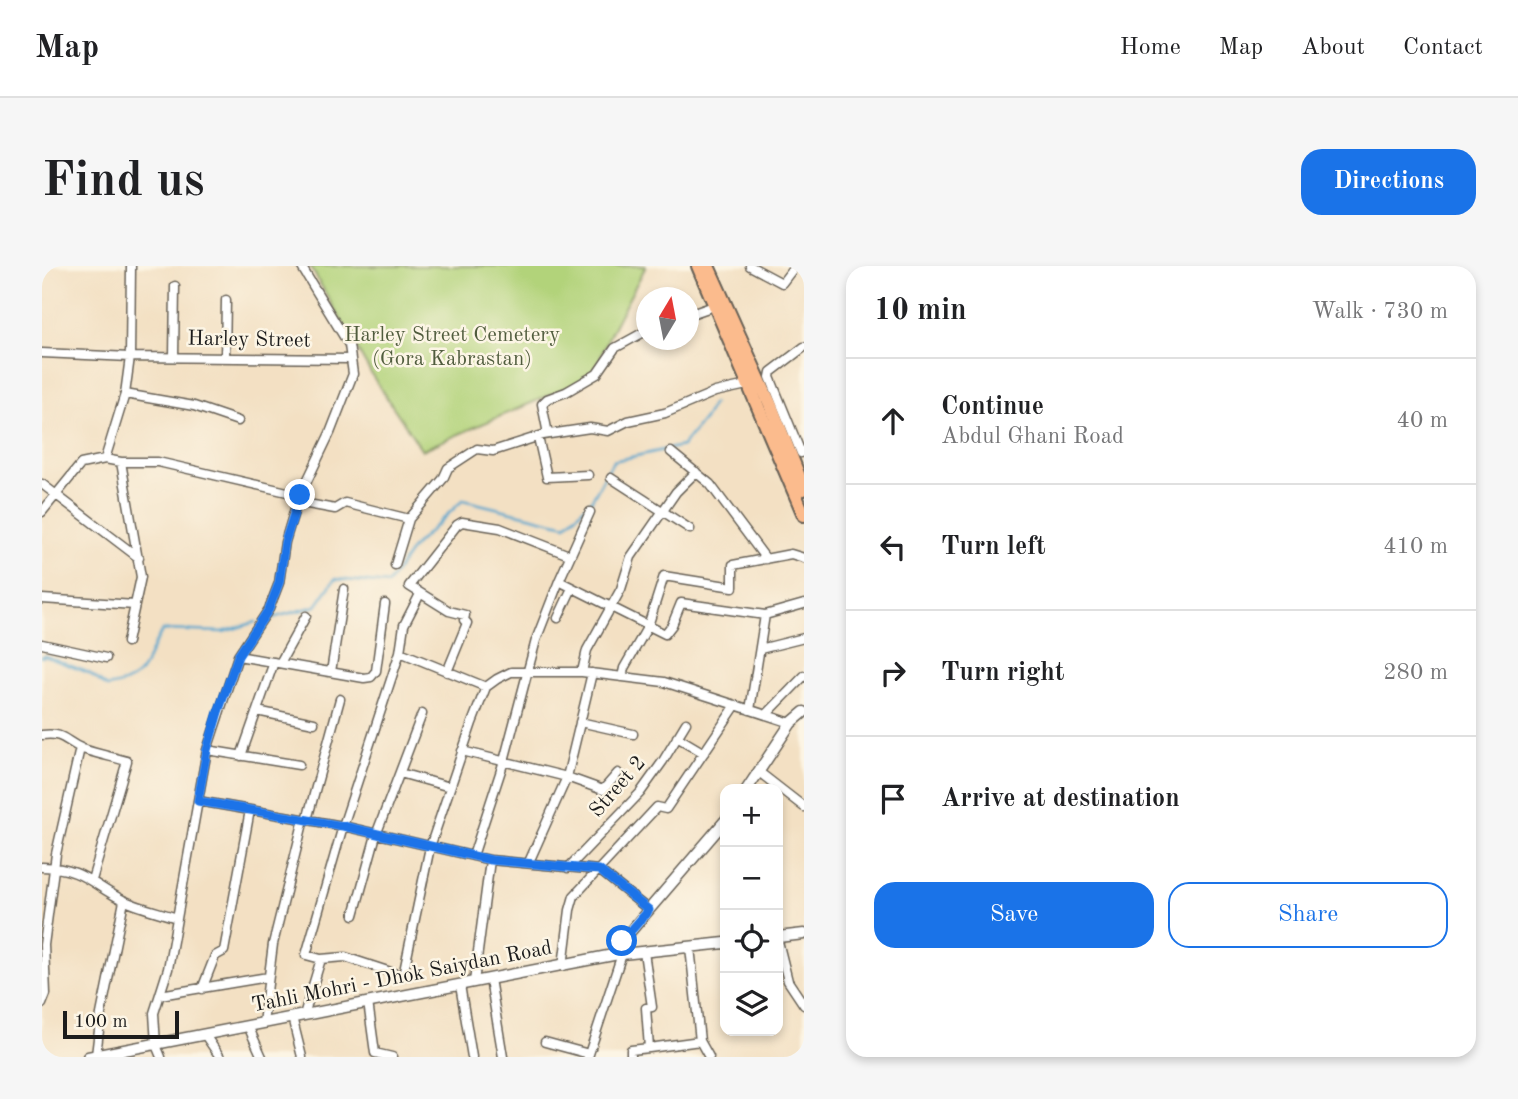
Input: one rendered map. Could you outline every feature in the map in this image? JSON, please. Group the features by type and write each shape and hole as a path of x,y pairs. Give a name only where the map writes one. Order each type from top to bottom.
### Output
{"main road":[{"path":"698,266 804,515"},
{"path":"708,266 771,406 799,456 804,489"}],"street":[{"path":"105,459 125,394 130,357 131,266"},
{"name":"Harley Street","path":"42,353 130,357 351,359 349,345 301,266"},
{"path":"750,266 782,283 795,266"},
{"path":"174,357 175,286"},
{"path":"225,358 226,300"},
{"path":"699,312 714,306"},
{"path":"548,434 542,404 597,374 615,348 636,336"},
{"path":"799,456 771,372 804,347"},
{"path":"160,1057 156,1045 154,1013 168,969 207,750 238,656 269,609 279,583 285,542 299,498 330,433 353,374 351,359"},
{"path":"394,565 410,519 443,479 448,468 477,449 494,451 548,434 590,428 608,431 628,421 665,413 715,392 747,385"},
{"path":"125,394 194,407 238,421"},
{"path":"538,437 547,477 588,475"},
{"path":"671,452 723,499 766,559"},
{"path":"42,512 81,464 105,459 158,462 335,509 345,503 410,519"},
{"path":"121,462 141,577 127,642"},
{"path":"582,672 587,650 621,589 631,557 676,492 696,472"},
{"path":"611,478 690,529"},
{"path":"42,484 139,558"},
{"path":"473,856 504,761 536,640 558,581 590,512"},
{"path":"447,672 467,623 464,620 465,615 449,611 409,586 457,525 462,522 500,528 569,555"},
{"path":"622,677 624,668 648,625 664,576 733,587 733,565 791,555 804,558"},
{"path":"558,581 665,634 681,603 765,615 804,604"},
{"path":"558,618 572,588"},
{"path":"331,672 344,589"},
{"path":"420,594 404,625 400,652 343,826 306,955 321,959 345,957 403,976 430,847 462,751 486,687 511,672 582,672 664,682 791,723"},
{"path":"42,599 135,605"},
{"path":"238,656 371,677 376,671 385,604"},
{"path":"750,710 765,615"},
{"path":"241,756 277,662 306,616"},
{"path":"760,649 804,638"},
{"path":"42,644 106,658"},
{"path":"400,652 486,687"},
{"path":"529,862 567,777 592,673"},
{"path":"766,715 804,676"},
{"path":"263,1023 273,944 340,699"},
{"path":"564,966 574,896 657,807 666,808 736,705"},
{"path":"257,711 314,723"},
{"path":"751,784 791,723 804,712"},
{"path":"354,915 376,835 422,714"},
{"path":"580,722 634,734"},
{"name":"Street 2","path":"569,868 640,793 686,723"},
{"path":"42,735 53,733 64,736 80,748 127,761 92,880"},
{"path":"677,737 704,753"},
{"path":"42,1004 46,994 44,945 56,854 80,748"},
{"path":"207,750 299,765"},
{"path":"462,751 567,777 603,790 618,773"},
{"path":"759,772 804,807"},
{"path":"400,773 450,787"},
{"path":"198,801 343,826 491,860 599,870 649,910"},
{"path":"202,989 215,956 223,951 250,810"},
{"path":"545,1042 588,1055 622,941 720,827"},
{"path":"474,982 491,860"},
{"path":"42,867 80,873 124,901 177,918"},
{"path":"92,1056 124,901"},
{"path":"783,938 804,934"},
{"name":"Tahli Mohri - Dhok Saiydan Road","path":"92,1056 618,955 720,944"},
{"path":"690,947 699,1041 709,1057"},
{"path":"644,952 652,1007 646,1008 649,1048"},
{"path":"304,1015 321,959"},
{"path":"783,960 788,981 804,1004"},
{"path":"160,995 268,977"},
{"path":"489,979 503,1057"},
{"path":"460,985 472,1057"},
{"path":"368,1002 375,1053 392,1057"},
{"path":"292,1017 302,1057"},
{"path":"248,1026 261,1057"},
{"path":"205,1035 220,1057"},
{"path":"631,1057 631,1050 699,1041"}],"green space":[{"name":"Harley Street Cemetery (Gora Kabrastan)","path":"310,266 646,266 610,334 594,373 580,382 422,450 373,377"}],"waterway":[{"path":"265,620 316,606 335,579 388,584 413,547 463,500 566,525 591,501 613,461 682,446 713,403"},
{"path":"42,657 89,673 107,687 131,680 139,674 163,630 223,632 256,622"}],"route":[{"path":"300,495 285,542 279,583 269,609 238,656 218,712 207,750 198,801 343,826 491,860 599,870 649,910 622,941"}]}
